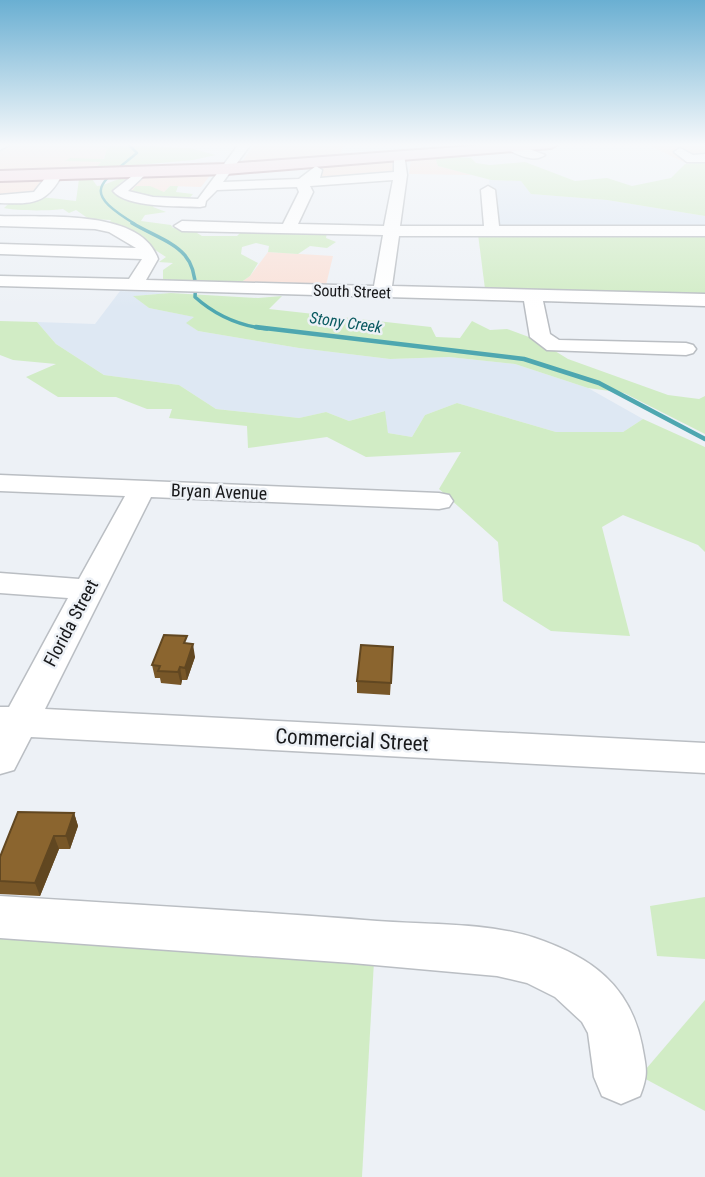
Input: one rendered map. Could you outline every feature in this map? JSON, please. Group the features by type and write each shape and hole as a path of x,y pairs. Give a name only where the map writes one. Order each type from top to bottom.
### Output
{"street":[{"path":"144,199 200,203"},
{"path":"203,199 182,226 392,231 705,231"},
{"path":"288,229 303,199"},
{"path":"382,292 397,199"},
{"path":"489,199 492,231"},
{"path":"0,221 95,224 114,228 146,247 149,253 150,259 134,285"},
{"path":"0,280 64,223"},
{"path":"0,249 149,253"},
{"name":"South Street","path":"0,280 705,300"},
{"path":"532,295 540,337 554,346 686,349"},
{"name":"Bryan Avenue","path":"0,483 439,501"},
{"name":"Florida Street","path":"0,759 9,722 88,590 142,489"},
{"path":"0,583 88,590"},
{"name":"Commercial Street","path":"9,722 705,758"},
{"path":"0,917 497,953 534,961 572,980 600,1004 613,1029 621,1077"}],"shaded area":[{"path":"491,199 594,199 705,216 705,228 495,228"},
{"path":"268,252 333,256 326,285 240,283 250,276"},
{"path":"120,291 171,293 134,296 149,308 195,317 187,323 198,331 299,348 390,359 449,357 515,364 588,388 643,419 623,432 556,432 457,403 425,415 412,437 388,433 384,411 349,421 326,412 299,418 216,409 179,385 104,375 56,344 37,322 95,324"}],"green space":[{"path":"20,199 189,199 155,203 153,207 166,212 145,215 141,221 171,225 173,228 200,228 197,233 202,236 237,236 243,230 327,232 326,238 336,242 327,248 310,246 298,254 268,252 269,246 256,243 242,247 241,254 258,263 250,276 240,283 165,281 163,270 173,263 159,262 166,257 146,244 128,244 129,240 108,225 111,220 89,219 76,210 69,213 63,209 4,208"},
{"path":"593,199 705,199 705,216"},
{"path":"478,234 705,234 705,295 485,289"},
{"path":"171,293 258,298 282,296 269,309 431,327 436,337 460,338 472,321 490,330 507,329 537,340 568,359 668,395 699,399 705,396 705,434 624,393 588,388 515,364 449,357 390,359 299,348 198,331 186,323 194,317 149,308 133,296"},
{"path":"0,321 37,322 56,344 104,375 179,385 216,409 299,418 326,412 349,421 385,411 388,433 412,437 425,415 457,403 556,432 623,432 643,419 705,447 705,552 698,545 623,515 602,527 630,636 551,631 503,601 498,542 439,489 461,452 366,457 327,437 248,448 247,426 169,418 172,409 147,409 116,397 58,397 26,377 56,364 13,360 0,355"},
{"path":"705,897 705,959 657,956 650,906"},
{"path":"0,917 375,943 362,1177 0,1177"},
{"path":"705,1000 705,1111 640,1076"}],"building":[{"path":"164,635 187,636 184,643 193,644 185,668 180,667 178,672 158,671 160,666 152,665"},
{"path":"361,645 393,647 391,683 357,681"},
{"path":"18,812 74,813 66,836 54,836 35,883 0,881 0,857"}],"waterway":[{"name":"Stony Creek","path":"104,199 118,213 135,224"},
{"name":"Stony Creek","path":"132,223 169,242 186,257 195,280 195,297 228,319 258,327"},
{"name":"Stony Creek","path":"258,327 524,359 599,383 705,439"},
{"name":"Stony Creek","path":"258,327 267,329"}]}
